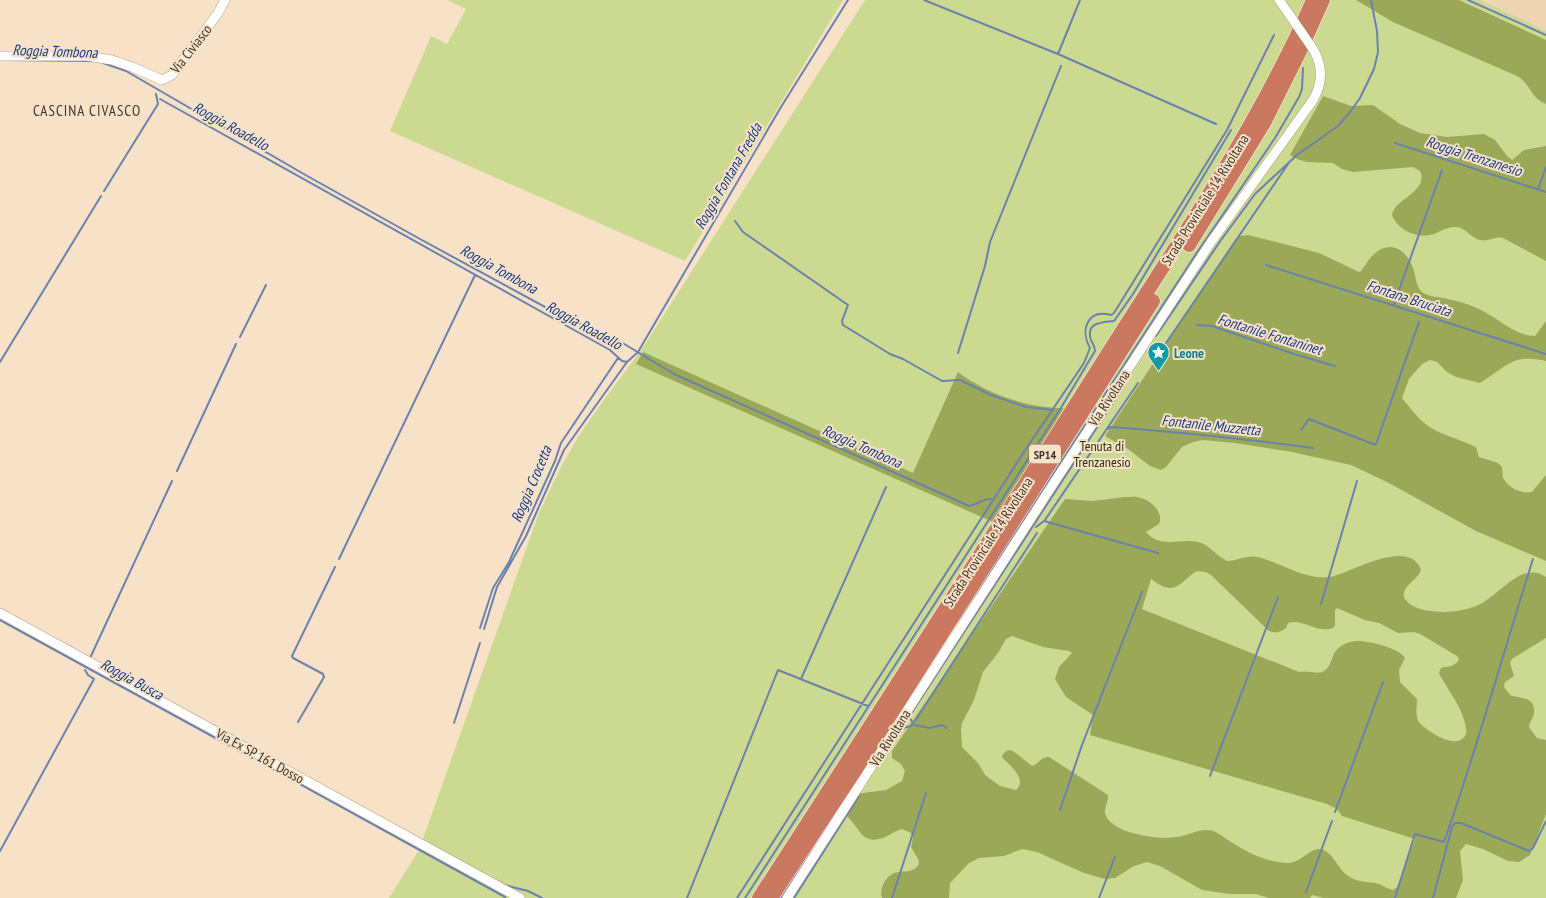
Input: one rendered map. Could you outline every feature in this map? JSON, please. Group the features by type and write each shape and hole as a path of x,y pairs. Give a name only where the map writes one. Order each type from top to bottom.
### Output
{"highway":[{"name":"SP14","path":"1173,253 1196,206 1253,109 1306,0"},
{"name":"Strada Provinciale 14 Rivoltana","path":"759,898 1173,253 1244,138 1313,0"},
{"name":"Strada Provinciale 14 Rivoltana","path":"771,898 1037,486 1232,177 1282,89 1324,0"}],"street":[{"name":"Via Civiasco","path":"0,56 86,56 112,60 162,80 172,75 218,13 225,0"},
{"name":"Via Rivoltana","path":"787,898 1211,242 1311,104 1319,87 1320,64 1313,49 1279,0"},
{"name":"Via Ex SP 161 Dosso","path":"0,614 520,898"}],"shaded area":[{"path":"1474,0 1546,0 1546,33"}],"green space":[{"path":"447,0 843,0 685,261 390,131 431,36 447,44 466,9"},
{"name":"Tenuta di Trenzanesio","path":"865,0 1480,0 1546,31 1546,898 389,898 419,850 539,513 561,467 578,437 642,349"},
{"path":"1356,0 1459,0 1546,40 1546,104 1537,99 1517,76 1393,22"},
{"path":"1323,96 1351,106 1373,105 1400,124 1420,133 1447,137 1484,134 1495,140 1512,160 1524,150 1546,146 1546,261 1503,238 1480,240 1457,227 1424,236 1413,234 1402,228 1392,215 1394,209 1416,190 1420,184 1422,178 1420,171 1413,167 1353,172 1342,169 1333,163 1307,162 1290,155"},
{"path":"1248,235 1319,253 1359,272 1379,250 1392,247 1403,252 1408,258 1414,271 1418,288 1425,294 1474,307 1512,329 1527,335 1535,336 1546,321 1546,361 1535,359 1517,360 1480,383 1456,377 1447,372 1437,362 1430,360 1422,364 1409,379 1402,398 1423,422 1442,433 1476,447 1479,457 1498,463 1502,467 1503,478 1508,485 1515,489 1523,492 1532,492 1546,475 1546,561 1476,531 1387,482 1351,465 1292,452 1203,440 1182,447 1166,467 1161,470 1150,466 1128,449 1105,436 1235,240 1240,236"},
{"path":"643,352 913,473 958,372 982,387 1008,398 1036,405 1064,408 993,522 636,364"},
{"path":"1125,497 1141,498 1153,505 1160,516 1159,524 1146,532 1158,540 1164,542 1198,542 1206,545 1227,561 1257,557 1315,577 1334,576 1368,563 1394,556 1406,557 1415,561 1421,570 1407,586 1404,598 1413,606 1427,611 1459,611 1476,606 1518,576 1527,573 1537,573 1546,577 1546,638 1512,659 1510,663 1514,676 1505,682 1504,687 1510,695 1526,699 1532,703 1534,714 1529,727 1537,738 1546,740 1546,814 1530,855 1519,862 1508,861 1483,849 1466,844 1460,851 1463,880 1456,898 1324,898 1312,895 1310,898 1269,898 1256,894 1230,894 1202,890 1160,866 1147,862 1134,866 1115,878 1105,879 1084,873 1037,852 1022,849 1004,856 979,858 969,863 950,883 949,898 882,898 882,887 888,877 897,872 912,870 918,866 919,861 911,847 913,838 911,833 902,829 873,840 863,836 845,815 855,794 886,790 902,781 905,771 901,764 892,758 892,751 1065,499 1093,501","holes":["1197,571 1206,572 1211,575 1269,631 1280,631 1286,628 1288,623 1294,622 1321,629 1333,628 1335,625 1335,610 1337,608 1365,620 1379,623 1398,633 1414,632 1420,634 1457,656 1459,659 1456,664 1441,668 1439,673 1462,714 1465,722 1465,736 1458,741 1446,740 1427,730 1419,722 1417,699 1400,682 1399,670 1405,658 1402,654 1391,648 1369,642 1351,642 1344,644 1337,650 1326,670 1322,672 1299,672 1142,609 1151,579 1160,585 1170,588 1182,583","1012,636 1043,647 1072,653 1059,667 1055,679 1066,697 1093,715 1090,735 1327,804 1337,809 1342,816 1415,839 1397,887 1393,890 1379,884 1350,878 1328,853 1320,849 1316,849 1296,861 1286,863 1253,854 1219,834 1208,830 1168,838 1125,831 1109,820 1105,813 1108,795 1049,757 1032,766 1013,751 1008,750 1002,757 1019,777 1019,786 1016,790 1000,786 985,775 978,763 962,747 961,730 962,723 974,700 983,672 1006,639"]}],"waterway":[{"name":"Roggia Fontana Fredda","path":"627,362 638,352 781,107 848,0"},
{"path":"924,0 1058,54 1216,124"},
{"path":"1058,54 1080,0"},
{"path":"1156,336 1221,240 1255,194 1297,155 1338,126 1360,98 1374,69 1378,52 1377,31 1371,0"},
{"path":"1468,0 1546,35"},
{"path":"737,898 1024,452 1084,363 1090,348 1086,334 1088,322 1096,315 1111,315 1114,313 1227,130 1274,35"},
{"name":"Roggia Tombona","path":"0,60 93,61"},
{"name":"Roggia Tombona","path":"103,63 126,71 420,239 558,314 616,339 674,374 969,506 991,499"},
{"path":"958,353 985,266 990,242 1061,66"},
{"path":"958,621 1194,257 1275,138 1299,97 1302,89 1303,68"},
{"path":"104,191 158,104 156,94"},
{"name":"Roggia Roadello","path":"160,99 610,350 622,361 627,362 564,450 526,536 497,587 484,629"},
{"path":"745,898 1059,411 1095,351 1090,334 1093,326 1114,321 1133,294 1231,130"},
{"name":"Roggia Trenzanesio","path":"1395,143 1546,192"},
{"path":"1164,346 1288,164"},
{"path":"1538,189 1546,167"},
{"path":"1394,304 1442,170"},
{"path":"0,362 101,196"},
{"path":"735,221 743,232 848,305 842,321 843,325 890,354 903,359 942,381 960,380 991,395 1026,407 1053,410"},
{"name":"Fontana Bruciata","path":"1266,265 1546,354"},
{"path":"339,559 475,275"},
{"path":"240,337 266,285"},
{"path":"1301,430 1309,419 1376,444 1419,322"},
{"name":"Fontanile Fontaninet","path":"1197,325 1212,326 1335,366"},
{"path":"177,471 236,344"},
{"name":"Roggia Crocetta","path":"480,628 493,588 509,562 555,461 561,443 618,358"},
{"path":"895,740 903,728 911,726 913,723 909,717 1127,381"},
{"path":"1045,520 1138,383"},
{"name":"Fontanile Muzzetta","path":"1107,429 1111,427 1162,431 1313,448"},
{"path":"91,656 172,481"},
{"path":"1321,604 1357,481"},
{"path":"801,679 886,487"},
{"name":"Roggia Tombona","path":"1036,527 1044,521 1158,553"},
{"path":"915,721 1037,533"},
{"path":"1395,898 1415,834 1444,842 1479,736 1533,559"},
{"path":"298,722 324,677 323,674 292,656 335,567"},
{"path":"1060,810 1082,745 1142,592"},
{"path":"1210,776 1278,597"},
{"name":"Roggia Busca","path":"0,620 252,758"},
{"name":"Roggia Roadello","path":"454,723 480,643"},
{"path":"0,851 94,679 85,670"},
{"path":"687,898 778,670 868,706"},
{"path":"1335,812 1383,682"},
{"path":"914,725 930,728 942,725 947,728"},
{"name":"Roggia Busca","path":"260,762 505,897"},
{"path":"892,898 926,793"},
{"path":"794,898 859,796"},
{"path":"780,898 835,814"},
{"path":"1306,892 1332,821"},
{"path":"1433,898 1452,827 1455,823 1461,823 1529,851 1533,848 1546,821"},
{"path":"1099,898 1115,857"},
{"path":"504,885 528,891 542,898"}],"place":[{"name":"Leone","path":"1158,372"}],"district":[{"name":"CASCINA CIVASCO","path":"87,110"}]}
